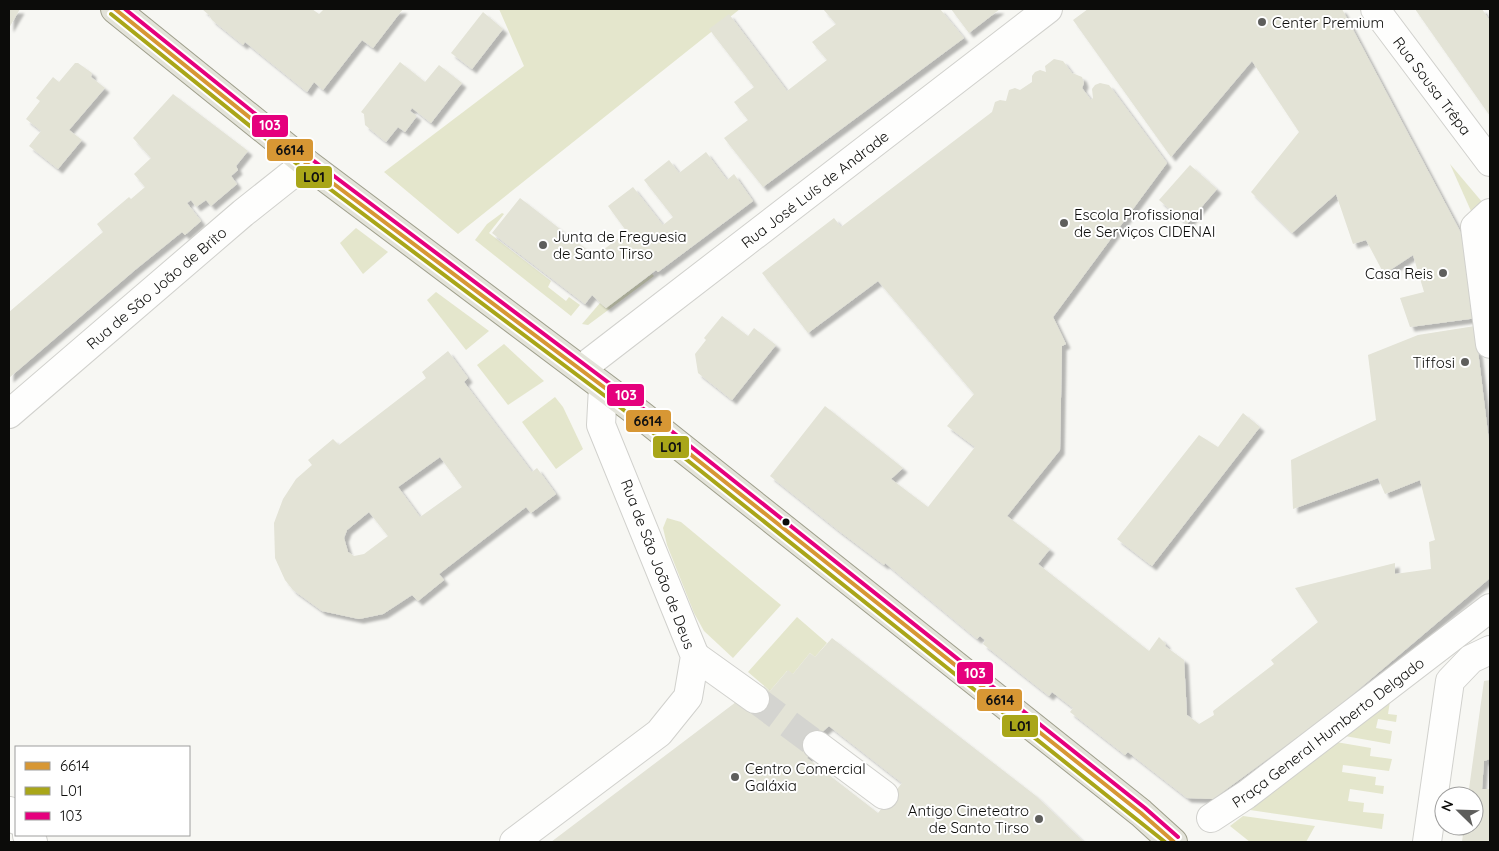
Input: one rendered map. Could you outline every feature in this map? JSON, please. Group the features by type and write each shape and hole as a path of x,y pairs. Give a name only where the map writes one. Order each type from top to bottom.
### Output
{"main road":[{"path":"114,9 306,163 604,387 1141,813 1173,842"}],"street":[{"name":"Rua José Luís de Andrade","path":"581,369 1048,9"},
{"name":"Rua Sousa Trêpa","path":"1375,9 1490,162"},
{"name":"Rua de São João de Brito","path":"9,414 243,213 306,163"},
{"path":"1490,213 1475,227 1490,344"},
{"name":"Rua de São João de Deus","path":"514,842 659,733 688,697 694,656 601,425 604,387"},
{"name":"Praça General Humberto Delgado","path":"1211,818 1444,661 1490,608"},
{"path":"1427,842 1444,661 1471,659 1490,650"},
{"path":"694,656 755,699"},
{"path":"817,745 884,795"}],"green space":[{"path":"499,9 740,9 458,234 384,172 524,66"},
{"path":"1450,164 1488,209 1475,220"},
{"path":"502,213 504,214 489,233 551,281 548,287 566,301 569,297 580,305 571,316 475,240 487,224"},
{"path":"356,228 388,252 363,274 340,243"},
{"path":"652,274 654,276 588,325 582,324 600,303 606,308"},
{"path":"436,292 489,331 466,350 427,300"},
{"path":"504,344 544,381 508,405 477,365"},
{"path":"555,397 563,407 583,449 556,469 522,422"},
{"path":"667,518 681,522 781,605 733,658 704,631 694,613 667,545 663,528"},
{"path":"797,617 827,643 815,657 810,653 793,674 787,671 770,691 748,672"},
{"path":"1390,701 1388,714 1397,715 1396,722 1378,719 1376,728 1392,731 1390,744 1345,736"},
{"path":"1336,742 1371,748 1370,756 1392,759 1389,771 1343,765 1342,772 1376,777 1375,785 1384,786 1383,794 1350,789 1348,801 1364,803 1363,812 1384,814 1382,829 1250,810"},
{"path":"1243,816 1315,826 1306,842 1250,842 1230,826"}],"building":[{"path":"9,9 20,9 9,28"},
{"path":"202,9 312,9 319,14 324,9 403,9 373,48 362,40 323,90 314,82 307,92 245,42 243,45 212,20"},
{"path":"823,9 940,9 964,38 763,187 724,138 748,120 734,102 754,87 709,29 729,14 787,91 827,60 812,42 836,24"},
{"path":"951,9 1000,9 969,33"},
{"path":"1088,9 1342,9 1461,233 1477,318 1410,327 1400,298 1424,292 1413,255 1384,274 1366,240 1353,244 1336,194 1292,233 1251,192 1299,132 1252,61 1171,157 1073,20"},
{"path":"1415,9 1482,9 1490,21 1490,116"},
{"path":"483,12 503,29 472,69 451,53"},
{"path":"1054,59 1063,61 1072,73 1082,77 1084,83 1082,88 1091,100 1093,98 1092,89 1095,85 1100,83 1109,85 1167,163 1053,317 1066,344 1062,346 1060,450 1007,516 1050,549 1038,564 1149,651 1159,637 1166,644 1165,646 1184,660 1187,715 1199,724 1214,715 1213,711 1274,664 1271,660 1318,622 1295,588 1395,563 1395,574 1431,569 1429,542 1435,540 1420,480 1385,494 1378,478 1293,509 1291,460 1376,420 1368,355 1418,335 1475,326 1490,450 1490,578 1339,706 1341,708 1324,721 1322,719 1213,799 1187,798 1128,752 1125,755 1070,712 1073,708 1052,692 1049,696 983,644 985,640 980,636 977,639 885,563 884,565 770,476 825,406 903,468 891,479 928,507 975,447 947,426 974,394 878,281 808,333 762,273 834,218 841,227 992,112 995,102 1000,100 1006,101 1009,90 1015,88 1020,90 1032,82 1032,76 1035,72 1040,70 1046,72 1045,66"},
{"path":"400,62 425,82 439,65 462,83 431,123 412,108 410,111 417,116 405,132 398,127 386,142 365,125 364,114 361,112"},
{"path":"75,63 78,63 92,73 91,77 105,88 69,130 82,140 58,169 29,146 41,131 26,119 40,101 36,98 53,77 59,82"},
{"path":"173,94 248,151 236,166 238,170 231,176 237,184 211,206 206,200 196,207 191,200 187,203 201,221 185,235 182,232 135,270 9,378 9,312 103,232 97,224 129,197 131,199 145,187 134,174 151,158 133,138"},
{"path":"706,152 727,180 734,174 753,201 606,308 592,295 585,304 492,233 520,198 595,256 627,232 608,206 633,187 663,225 673,217 644,180 669,160 679,173"},
{"path":"1190,165 1217,189 1187,224 1159,200"},
{"path":"722,316 748,336 754,328 776,345 732,400 698,373 695,354 706,340 704,338"},
{"path":"448,351 468,378 464,382 532,472 537,468 556,494 531,513 526,507 439,574 444,580 418,601 412,595 383,614 359,619 322,611 293,590 285,580 275,558 274,523 283,499 296,479 312,465 308,460 333,439 339,445 426,378 422,372","holes":["440,457 462,487 420,517 398,487","369,512 388,536 364,554 354,556 348,552 344,538 347,530"]},
{"path":"1243,413 1260,427 1152,566 1117,539 1199,435 1218,447"},
{"name":"Centro Comercial Galáxia","path":"832,638 1036,796 1084,842 551,842 736,702 748,709 764,686 770,691 788,670 793,674 810,653 815,657","holes":["829,726 902,783 878,813 807,758 826,735 821,733"]},
{"path":"1490,680 1490,759 1484,761 1482,786 1469,786 1484,681"},
{"path":"1484,789 1490,789 1490,842 1462,842 1463,836 1484,836"}],"tunnel":[{"path":"755,699 817,745"}],"transit line":[{"name":"6614","path":"115,9 306,163 641,415 1141,813 1174,842"},
{"name":"103","path":"125,9 310,158 645,410 1145,808 1178,837"},
{"name":"L01","path":"111,14 302,168 637,420 1165,842"}],"place":[{"name":"Center Premium","path":"1262,22"},
{"name":"Escola Profissional de Serviços CIDENAI","path":"1064,223"},
{"name":"Junta de Freguesia de Santo Tirso","path":"543,245"},
{"name":"Casa Reis","path":"1443,273"},
{"name":"Tiffosi","path":"1465,362"},
{"name":"Centro Comercial Galáxia","path":"735,777"},
{"name":"Antigo Cineteatro de Santo Tirso","path":"1039,819"}]}
